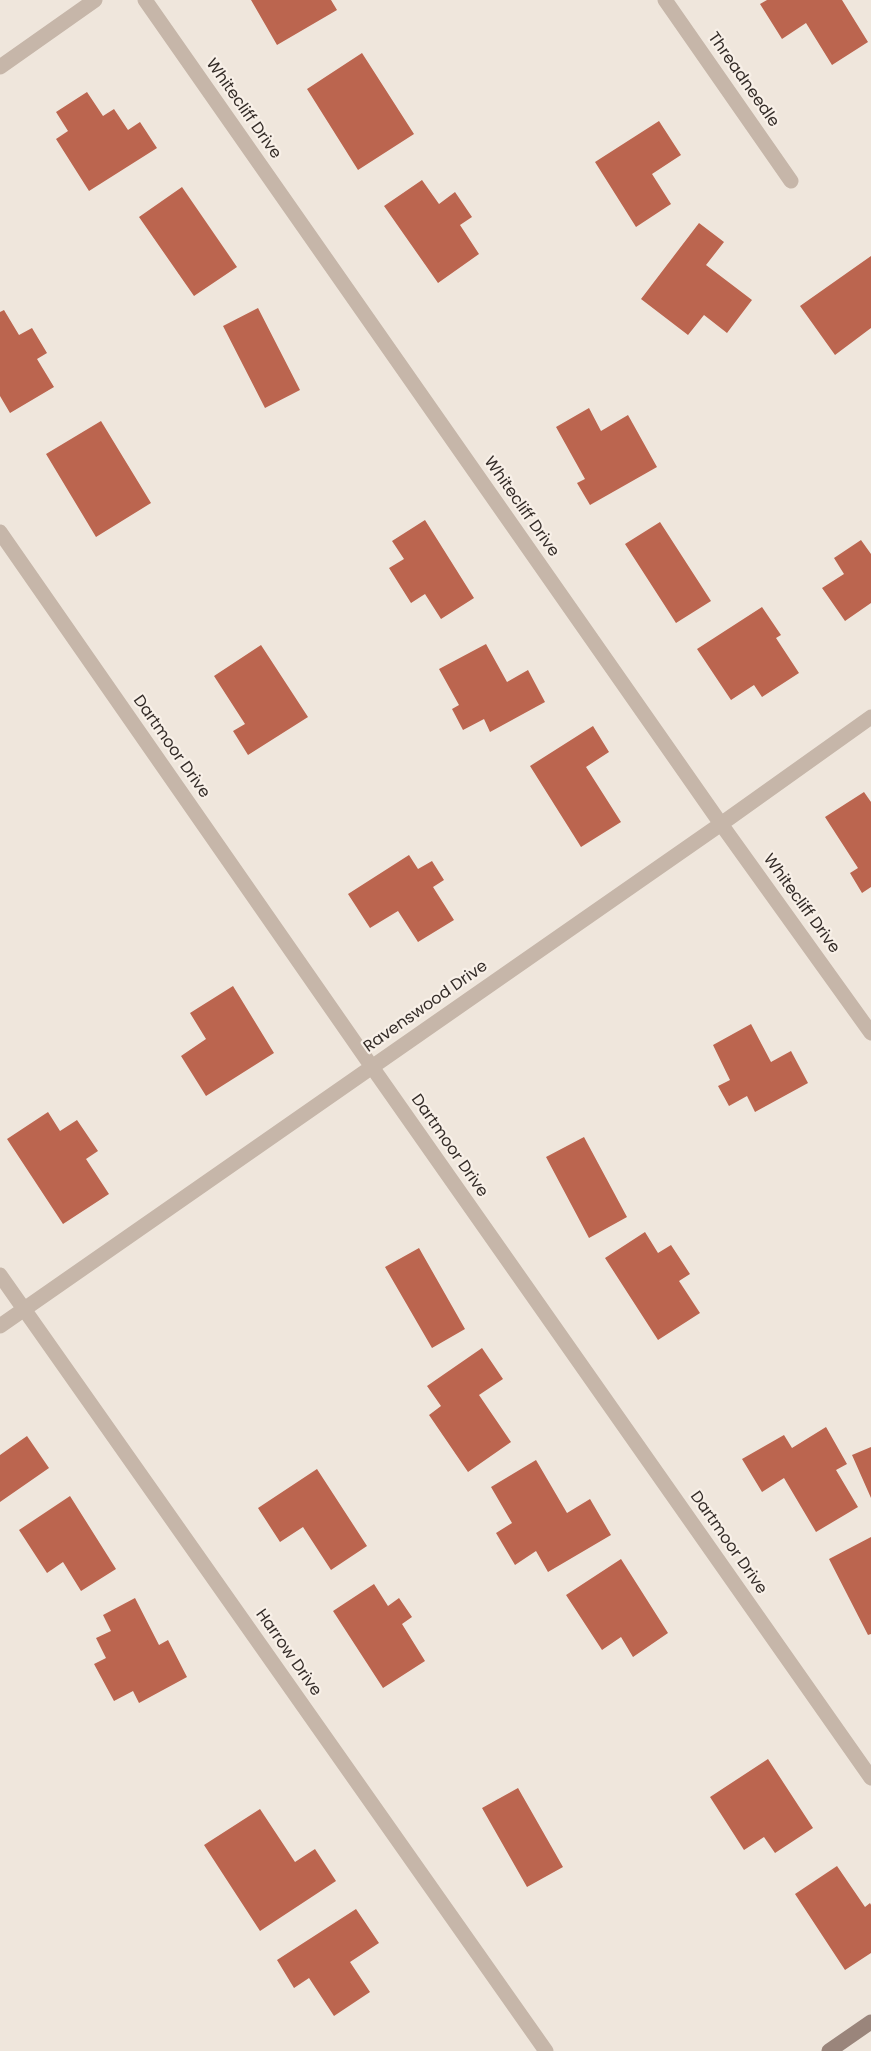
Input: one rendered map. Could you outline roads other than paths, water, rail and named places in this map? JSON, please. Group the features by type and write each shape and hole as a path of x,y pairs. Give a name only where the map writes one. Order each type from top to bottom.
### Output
{"main road":[{"path":"829,2051 871,2022"}],"street":[{"path":"0,67 95,0"},
{"name":"Whitecliff Drive","path":"145,0 721,824 871,1033"},
{"name":"Threadneedle","path":"665,0 791,180"},
{"name":"Dartmoor Drive","path":"0,532 871,1778"},
{"name":"Ravenswood Drive","path":"0,1326 871,717"},
{"name":"Harrow Drive","path":"0,1275 546,2051"}]}
